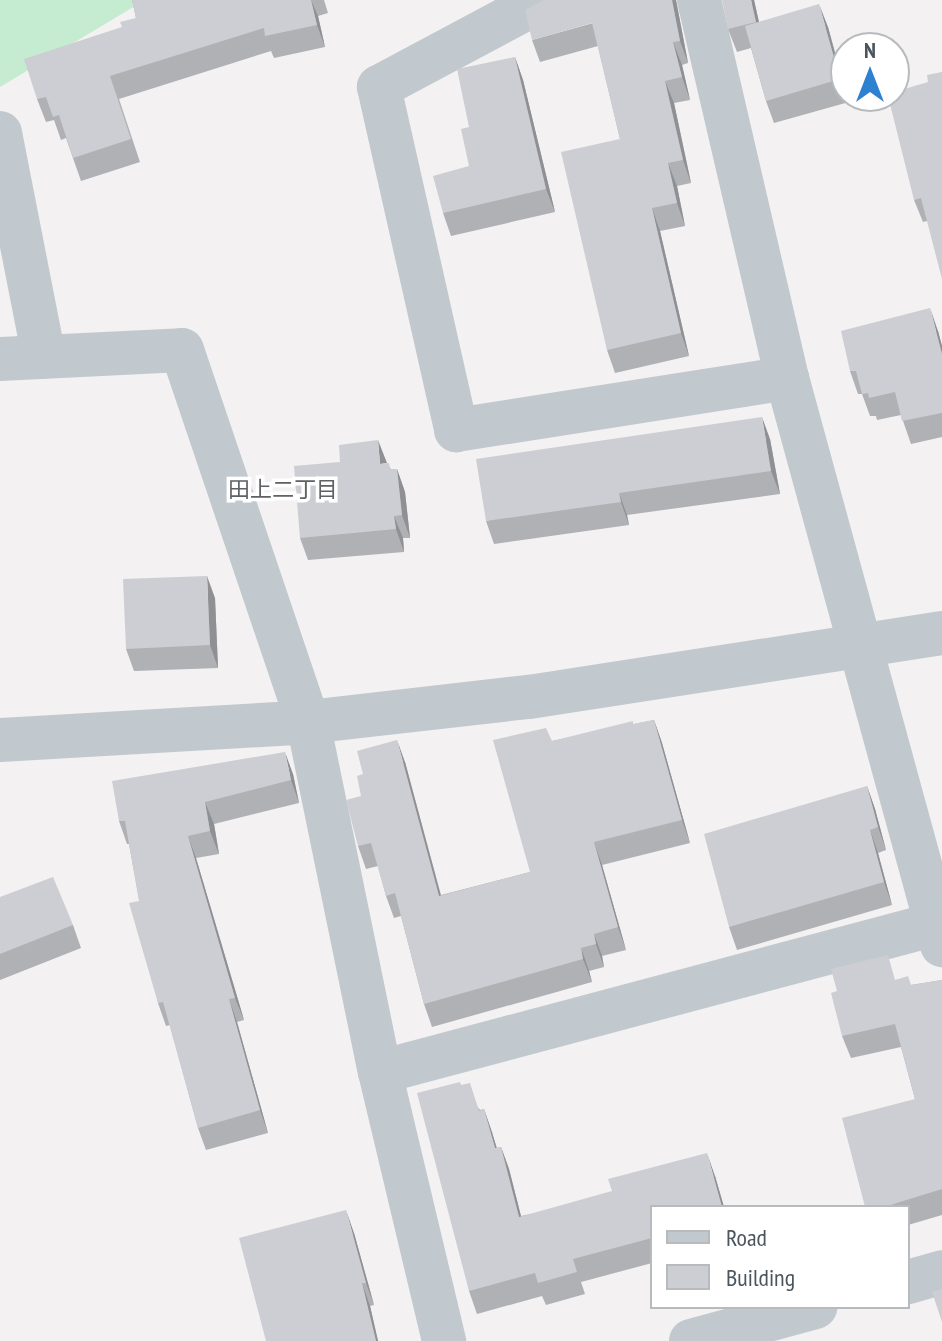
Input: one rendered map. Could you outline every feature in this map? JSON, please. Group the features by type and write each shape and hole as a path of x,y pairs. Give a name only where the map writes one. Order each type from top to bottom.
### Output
{"street":[{"path":"542,0 379,87 456,430 787,378"},
{"path":"380,1072 939,934 787,378 699,0"},
{"path":"0,133 44,357"},
{"path":"0,359 182,350 308,722 380,1072 444,1341"},
{"path":"0,740 308,722 529,697 942,633"},
{"path":"910,1281 942,1272"},
{"path":"691,1341 808,1309"}],"green space":[{"path":"0,0 145,0 0,87"}],"building":[{"path":"132,0 311,0 317,25 265,36 264,28 110,76 131,139 73,158 59,115 53,117 46,97 37,99 24,59 122,27 120,22 136,18"},
{"path":"544,0 672,0 680,41 673,42 682,77 665,81 683,160 668,163 677,203 652,208 681,333 607,350 561,152 620,139 592,23 532,40 525,10"},
{"path":"722,0 751,0 756,22 728,29"},
{"path":"819,4 830,43 830,82 766,101 745,26"},
{"path":"515,57 546,189 443,213 433,176 469,166 461,129 469,127 457,69"},
{"path":"942,72 942,279 921,198 914,200 892,112 910,112 910,87 928,82 927,75"},
{"path":"930,308 942,354 942,413 902,421 895,392 869,398 868,393 862,394 856,371 850,371 841,331"},
{"path":"762,417 771,471 619,493 621,502 486,521 476,459"},
{"path":"378,440 380,464 389,463 390,469 397,469 402,515 394,516 396,529 300,538 294,466 340,462 339,445"},
{"path":"207,576 210,645 126,649 123,579"},
{"path":"654,720 682,820 594,842 618,927 594,934 596,944 581,948 583,959 424,1004 395,893 386,896 371,843 358,846 346,800 361,796 357,776 363,774 357,751 397,740 439,896 530,872 493,740 546,728 552,741 633,721 633,724"},
{"path":"285,752 291,780 205,802 210,831 188,836 235,998 229,999 260,1110 198,1128 163,1002 158,1003 129,903 139,901 125,821 119,821 112,781"},
{"path":"867,786 878,827 870,830 884,882 729,927 704,834"},
{"path":"53,877 73,925 0,954 0,897"},
{"path":"888,955 895,980 908,976 911,985 942,980 942,1189 890,1205 864,1205 842,1118 915,1099 895,1024 842,1036 831,993 837,991 831,969"},
{"path":"460,1082 461,1085 470,1083 479,1111 484,1109 495,1148 501,1147 519,1217 612,1191 608,1179 707,1153 721,1205 650,1205 650,1239 573,1259 577,1272 538,1283 535,1273 469,1291 417,1093"},
{"path":"346,1210 366,1283 362,1283 376,1341 266,1341 239,1238"},
{"path":"942,1289 942,1322 932,1292"}],"district":[{"name":"田上二丁目","path":"283,490"}]}
